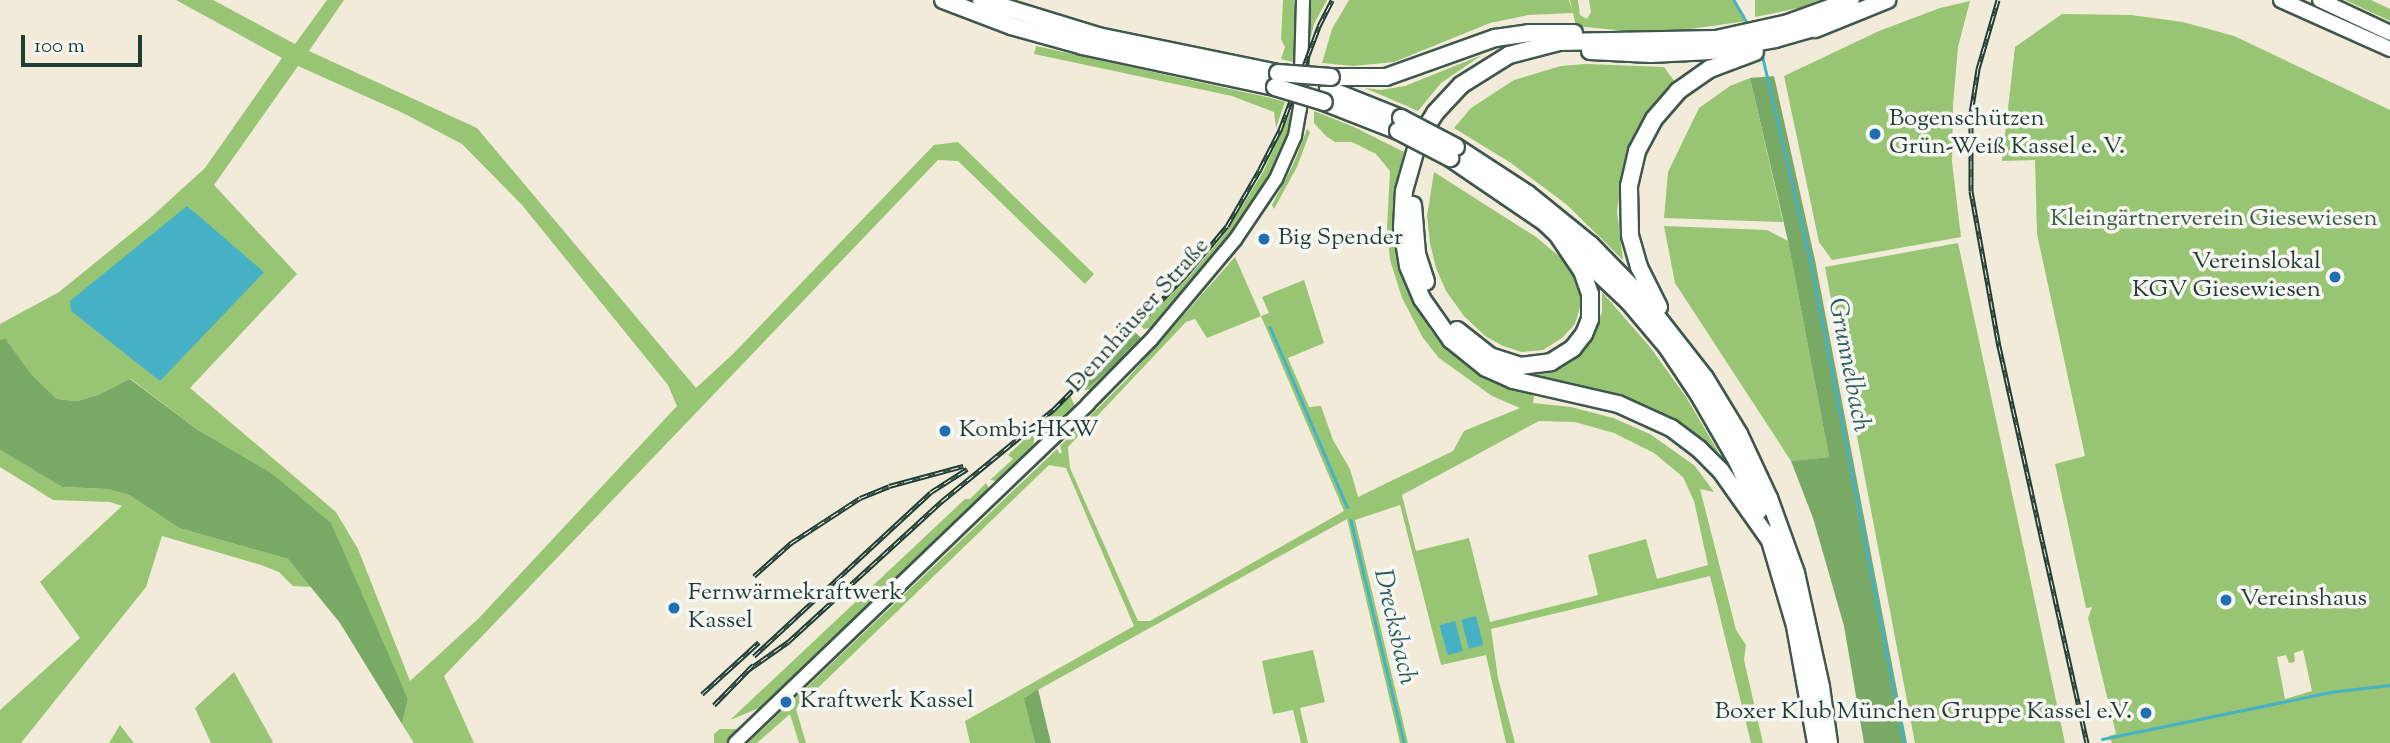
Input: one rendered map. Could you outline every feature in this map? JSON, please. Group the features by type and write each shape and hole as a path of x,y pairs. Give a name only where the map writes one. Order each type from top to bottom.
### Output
{"highway":[{"path":"943,0 1011,26 1070,43 1327,89 1453,152 1528,194 1576,232 1640,295 1673,334 1705,378 1739,434 1769,498 1804,603 1829,743"},
{"path":"981,0 1077,30 1276,80"},
{"path":"1774,37 1850,0"},
{"path":"1558,234 1583,271 1591,308 1584,334 1573,348 1552,362 1529,366 1500,361 1475,346 1449,321 1430,292 1417,254 1413,210 1418,173 1430,142 1455,106 1499,72 1544,55 1589,51 1685,53 1741,46 1824,25 1887,0"},
{"path":"1327,89 1396,75 1480,43 1513,35 1562,32 1639,41"},
{"path":"1741,46 1694,41 1576,41 1534,47 1492,63 1461,85 1435,113 1419,138 1407,173 1402,228 1408,265 1432,316 1468,354 1486,368 1513,380 1618,404 1671,428 1699,449 1721,471 1771,542"},
{"path":"1673,334 1639,267 1630,235 1628,204 1633,163 1647,129 1669,99 1741,46"},
{"path":"1453,152 1558,234 1610,281 1667,347 1737,461 1771,542 1798,636 1815,743"}],"main road":[{"path":"2281,0 2390,49"},
{"path":"2320,0 2390,33"}],"street":[{"name":"Dennhäuser Straße","path":"735,743 1151,341 1235,240 1276,179 1295,136 1300,110 1303,0"}],"green space":[{"path":"176,0 213,0 295,44 327,0 344,0 309,51 477,128 696,388 733,354 934,145 958,142 1094,274 1085,284 958,161 938,160 444,676 474,743 414,743 402,724 408,699 383,644 293,493 270,472 198,430 131,379 98,395 77,401 57,399 32,375 5,338 0,340 0,324 59,292 149,219 205,168 282,58","holes":["298,66 403,113 462,144 522,205 668,385 677,406 479,618 410,681 358,549 336,512 190,388 297,274 214,185"]},
{"path":"1283,0 1297,0 1297,63 1281,59 1285,47 1281,39"},
{"path":"1310,0 1327,0 1314,24 1310,41"},
{"path":"1349,0 1569,0 1572,11 1570,0 1578,0 1580,15 1587,19 1591,12 1589,0 1734,0 1747,21 1675,31 1626,31 1576,26 1573,13 1528,15 1490,23 1394,62 1353,66 1322,63 1332,29"},
{"path":"1755,0 1819,0 1799,8 1755,17"},
{"path":"2345,0 2371,0 2390,9 2390,21"},
{"name":"Bogenschützen Grün-Weiß Kassel e. V.","path":"1970,1 1958,47 1953,105 1952,162 1961,237 1832,260 1819,242 1784,76 1879,31 1940,8"},
{"name":"Kleingärtnerverein Giesewiesen","path":"2062,14 2131,15 2183,22 2234,36 2390,110 2390,743 2112,743 2109,736 2116,734 2088,618 2092,607 2086,608 2055,464 2085,456 2037,234 2035,160 2002,161 2015,47","holes":["2303,650 2312,691 2285,699 2277,657 2286,655 2289,663 2295,662 2294,653"]},
{"path":"1036,46 1285,102 1276,128 1274,112 1232,96 1034,54"},
{"path":"1482,55 1441,83 1418,111 1365,88 1381,90 1405,86"},
{"path":"1586,64 1664,67 1675,82 1636,130 1625,158 1617,211 1623,260 1566,204 1511,163 1454,128 1471,108 1514,80 1561,66"},
{"path":"1774,76 1815,260 1907,743 1864,743 1844,626 1813,518 1791,461 1829,457 1788,241 1750,78"},
{"path":"1750,78 1783,222 1664,218 1668,172 1699,108 1730,86"},
{"path":"1292,109 1294,110 1282,155 1252,209 1155,327 1144,329 1140,325 1187,279 1227,231 1263,172"},
{"path":"1314,111 1404,152 1395,188 1393,229 1398,260 1409,295 1431,331 1451,352 1496,383 1534,395 1533,403 1571,407 1613,418 1650,434 1695,466 1714,492 1700,489 1736,630 1746,645 1744,660 1763,743 1751,743 1710,576 1491,629 1498,678 1515,743 1506,743 1486,655 1441,665 1400,505 1355,520 1408,743 1400,743 1347,519 1025,697 1035,743 970,743 965,721 1134,626 1066,468 1049,465 796,709 806,743 799,743 790,714 757,743 748,743 1057,449 1060,454 1060,446 1127,379 1235,257 1261,316 1269,313 1262,297 1304,280 1324,343 1288,358 1309,407 1321,406 1333,440 1350,469 1358,497 1453,451 1464,431 1520,408 1492,396 1439,358 1423,338 1402,298 1390,260 1387,228 1390,171 1376,154 1352,142 1335,142 1314,123","holes":["1261,316 1344,511 1150,621 1138,621 1070,468 1068,447 1186,322 1195,319 1207,338","1539,421 1575,422 1614,433 1654,453 1683,477 1694,501 1708,565 1657,579 1646,539 1588,555 1598,595 1490,622 1469,538 1416,551 1402,495"]},
{"path":"1307,129 1310,132 1297,167 1274,209 1272,205 1294,163"},
{"path":"1434,172 1536,237 1566,262 1577,279 1583,297 1575,324 1562,338 1543,350 1522,352 1485,336 1464,316 1446,291 1436,268 1430,243 1427,216"},
{"path":"1664,226 1767,230 1788,241 1829,457 1791,461 1675,283"},
{"path":"1958,243 2065,743 1915,743 1825,267"},
{"path":"1602,292 1650,347 1686,397 1719,453 1677,422 1627,397 1528,375 1544,374 1561,367 1589,343 1602,312"},
{"path":"1135,332 1141,338 1125,352 1119,362 1085,390 1079,387"},
{"path":"5,338 32,375 57,399 77,401 98,395 130,379 198,430 270,472 331,523 408,699 402,724 340,623 288,559 179,528 129,495 108,489 62,487 0,450 0,340"},
{"path":"1141,338 1141,343 1135,350 1095,389 1085,390 1119,362 1124,352"},
{"path":"1070,396 1076,408 1069,417 1054,419 1034,439 1033,452 1002,482 990,480 1013,459 1008,455"},
{"path":"0,450 62,487 108,489 129,495 179,528 288,559 311,587 293,586 279,572 261,565 162,536 146,587 21,743 0,743 0,710 80,638 40,582 122,506 110,502 53,500 0,467"},
{"path":"986,483 991,492 764,706 730,720 965,499 970,499"},
{"path":"1313,650 1325,702 1300,708 1308,743 1301,743 1293,710 1273,714 1262,661"},
{"path":"234,672 273,742 211,743 195,708"},
{"path":"1038,689 1051,743 1035,743 1024,698"},
{"path":"120,725 134,743 109,743"},
{"path":"720,729 738,729 740,733 728,743 714,743 714,734"}],"water":[{"path":"187,206 264,272 160,381 71,311 70,301"},
{"path":"1476,616 1483,645 1469,649 1461,620"},
{"path":"1455,621 1463,651 1448,655 1440,625"}],"waterway":[{"name":"Grunnelbach","path":"1734,0 1749,26"},
{"name":"Grunnelbach","path":"1762,54 1810,258 1904,743"},
{"name":"Drecksbach","path":"1270,327 1347,507"},
{"name":"Drecksbach","path":"1351,520 1404,743"},
{"path":"2102,739 2330,692 2390,685"}],"railway":[{"path":"748,670 788,642 942,501 1054,409 1185,276 1227,226 1260,169 1280,130 1319,26 1332,0"},
{"path":"1998,0 1978,69 1971,113 1971,191 1999,346 2087,743"},
{"path":"754,576 791,543 860,498 889,486 963,466"},
{"path":"754,656 931,492 967,469"},
{"path":"702,694 759,642"},
{"path":"714,705 753,665"}],"place":[{"name":"Bogenschützen Grün-Weiß Kassel e. V.","path":"1875,134"},
{"name":"Big Spender","path":"1264,239"},
{"name":"Vereinslokal KGV Giesewiesen","path":"2335,277"},
{"name":"Kombi-HKW","path":"945,431"},
{"name":"Vereinshaus","path":"2226,600"},
{"name":"Fernwärmekraftwerk Kassel","path":"674,608"},
{"name":"Kraftwerk Kassel","path":"786,702"},
{"name":"Boxer Klub München Gruppe Kassel e.V.","path":"2146,713"}]}
